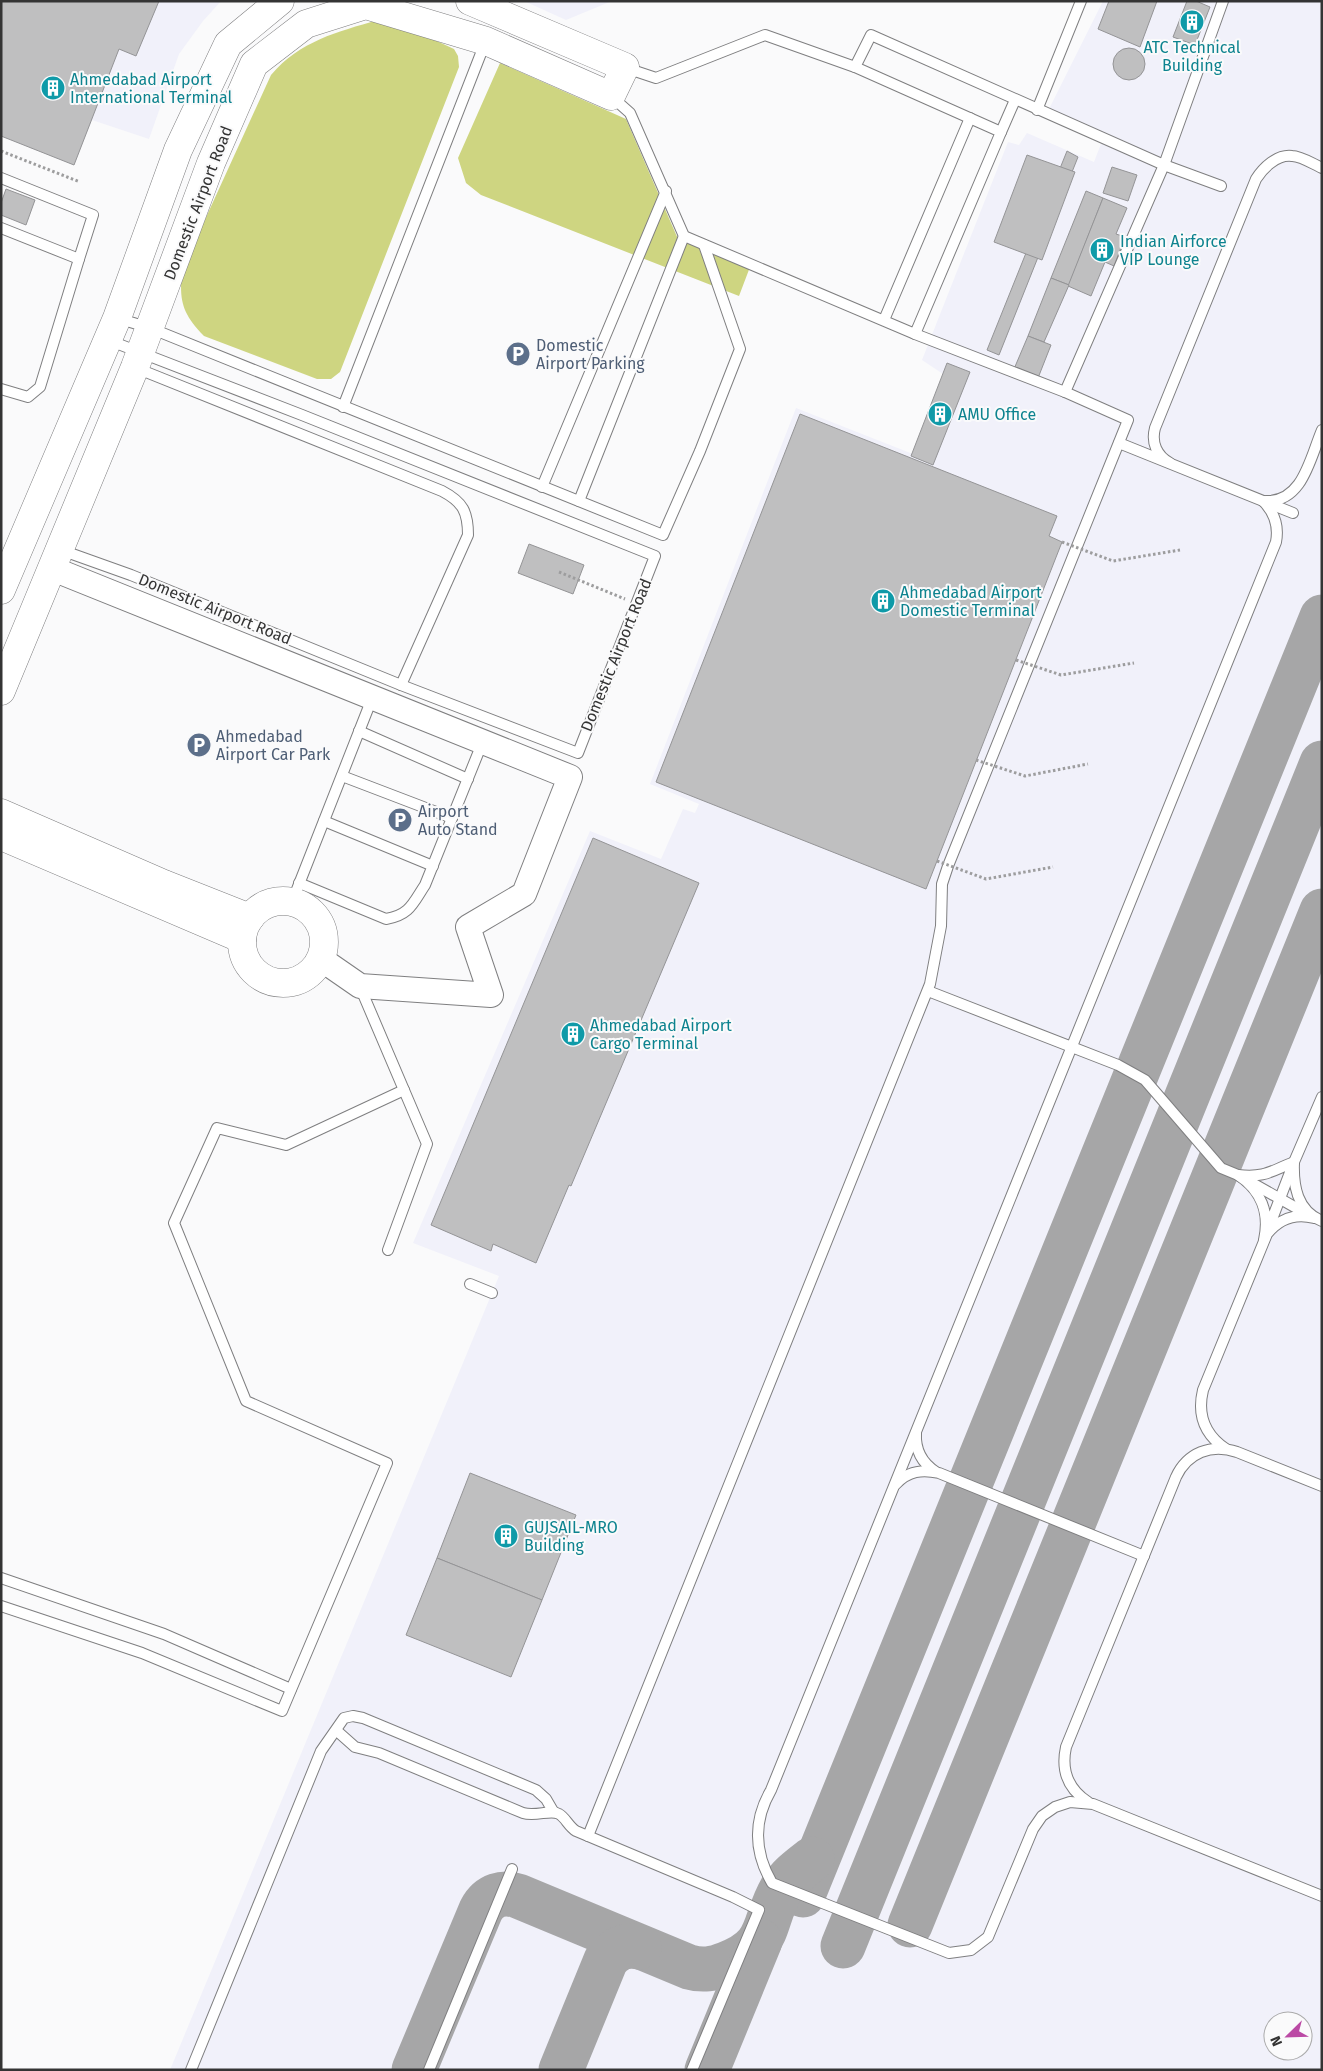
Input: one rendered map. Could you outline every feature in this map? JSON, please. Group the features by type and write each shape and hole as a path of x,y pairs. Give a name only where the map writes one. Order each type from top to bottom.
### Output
{"main road":[{"path":"1,590 112,329 178,150 228,44 280,1"},
{"path":"470,1 625,67 611,96"},
{"name":"Domestic Airport Road","path":"1,691 57,560 138,360 211,163 254,64 306,24 366,6 486,41 611,96"},
{"path":"1,813 164,884 246,928"},
{"path":"1,836 246,928"},
{"path":"295,892 319,920 324,932 325,946 321,959 309,974 293,983 280,984 268,980 256,973 248,964 243,952 246,928 260,908 295,892"}],"street":[{"path":"57,560 373,696 570,777 524,894 468,927 491,995 360,986 321,959"}],"lane":[{"path":"1037,110 1081,1"},
{"path":"1066,392 1164,165 1223,1"},
{"path":"854,67 871,34 1037,110 1164,165 1221,186"},
{"path":"625,67 656,78 765,35 854,67 1001,132"},
{"path":"342,407 486,41"},
{"path":"579,501 684,236 666,191 630,113 611,96"},
{"path":"915,334 1015,100"},
{"path":"884,320 970,118"},
{"path":"1170,463 1162,458 1154,446 1154,428 1256,179 1271,163 1285,157 1292,156 1322,168"},
{"path":"1,178 93,215 40,387 28,397 1,389"},
{"path":"542,487 666,191"},
{"path":"1,228 79,259"},
{"path":"588,1836 928,991 941,926 942,884 948,866 1128,420 1066,392 915,334 684,236"},
{"path":"112,329 150,328 663,535 700,451 740,349 704,245"},
{"name":"Domestic Airport Road","path":"57,560 131,575 401,686 578,753 655,556 186,369 138,360 112,329"},
{"path":"138,360 442,491 453,496 462,506 468,518 468,535 401,686"},
{"path":"1262,500 1279,500 1295,491 1299,486 1322,430"},
{"path":"1119,443 1293,513"},
{"path":"1262,500 1272,511 1277,522 1276,542 760,1812 757,1836 758,1849 772,1883 942,1952 964,1952 983,1942 992,1930 1033,1829 1042,1816 1055,1807 1070,1802 1085,1802 1100,1807 1322,1896"},
{"path":"373,696 295,892 386,918 401,916 411,906 425,885 483,741"},
{"path":"360,731 468,779"},
{"path":"342,776 452,818"},
{"path":"324,820 432,866"},
{"path":"360,986 427,1144 388,1250"},
{"path":"928,991 1118,1065 1145,1080 1221,1168 1238,1175 1318,1219"},
{"path":"1,1606 142,1653 282,1711 387,1463 246,1401 174,1223 217,1128 286,1145 404,1090"},
{"path":"1226,1449 1208,1431 1202,1415 1201,1398 1294,1162 1322,1097"},
{"path":"1238,1175 1270,1174 1294,1162"},
{"path":"1294,1162 1294,1180 1298,1197 1318,1219"},
{"path":"1238,1175 1253,1187 1263,1203 1266,1222 1264,1240"},
{"path":"1264,1240 1271,1229 1282,1220 1301,1216 1318,1219"},
{"path":"470,1284 492,1292"},
{"path":"919,1424 916,1436 917,1448 922,1460 936,1472"},
{"path":"1100,1807 1080,1797 1070,1785 1065,1771 1064,1755 1176,1477 1183,1465 1201,1452 1215,1448 1226,1449 1322,1486"},
{"path":"893,1488 902,1478 913,1472 926,1470 936,1472 1144,1556"},
{"path":"1,1578 164,1634 291,1689"},
{"path":"191,2070 321,1751 330,1737 337,1731 342,1721 348,1716 363,1718 536,1790 546,1799 553,1811 561,1815 571,1828 733,1896 759,1910 692,2070"},
{"path":"337,1731 355,1747 379,1753 523,1813 540,1815 553,1811"},
{"path":"429,2070 512,1869"}],"path":[{"path":"1,150 80,182"},
{"path":"1062,542 1113,561 1180,550"},
{"path":"559,572 636,604"},
{"path":"1016,660 1061,675 1134,662"},
{"path":"976,760 1025,776 1088,764"},
{"path":"937,861 986,879 1053,867"}],"shaded area":[{"name":"Ahmedabad Airport International Terminal","path":"1,1 221,1 203,21 179,54 149,139 92,120 74,165 1,136"},
{"path":"524,1 612,1 566,20"},
{"path":"1103,1 1322,1 1322,2070 170,2070 499,1276 413,1243 590,831 661,859 683,809 695,813 699,804 650,784 796,408 918,456 949,378 922,360 1008,142 1019,145 1027,133 1094,162 1104,136 1048,111"}],"green space":[{"path":"378,20 400,24 454,49 458,56 459,67 340,372 331,379 317,379 204,336 191,320 184,306 181,290 182,270 271,75 294,54 320,39"},
{"path":"500,63 626,119 678,239 750,267 739,296 481,195 466,183 458,158"}],"building":[{"name":"Ahmedabad Airport International Terminal","path":"1,1 159,1 136,56 119,49 74,165 1,136"},
{"path":"1109,1 1157,1 1140,47 1098,29"},
{"name":"ATC Technical Building","path":"1187,1 1196,1 1210,7 1195,45 1173,37"},
{"path":"1129,48 1135,49 1140,53 1144,58 1144,70 1140,75 1135,79 1129,80 1123,79 1118,75 1114,70 1113,64 1114,58 1118,53 1123,49"},
{"path":"1067,151 1078,157 999,355 987,350"},
{"path":"1027,155 1075,172 1042,260 994,242"},
{"name":"Indian Airforce VIP Lounge","path":"1112,167 1137,175 1128,201 1103,193"},
{"path":"6,189 35,200 26,225 1,215 1,203"},
{"path":"1086,191 1103,198 1069,285 1051,278"},
{"name":"Indian Airforce VIP Lounge","path":"1103,198 1127,208 1116,234 1125,237 1114,266 1105,262 1091,296 1068,286"},
{"path":"1051,278 1069,285 1044,342 1028,336"},
{"path":"1028,336 1051,345 1038,378 1014,369"},
{"name":"AMU Office","path":"947,363 970,372 933,465 911,456"},
{"name":"Ahmedabad Airport Domestic Terminal","path":"800,414 1057,516 1049,536 1062,542 926,889 656,782"},
{"path":"529,544 584,565 573,594 518,573"},
{"name":"Ahmedabad Airport Cargo Terminal","path":"593,838 699,883 571,1186 569,1185 536,1263 493,1244 491,1251 431,1225"},
{"name":"GUJSAIL-MRO Building","path":"470,1473 576,1515 542,1600 437,1558"},
{"name":"GUJSAIL-MRO Building","path":"437,1558 542,1600 511,1677 406,1635"}],"taxiway":[{"path":"803,1895 1322,617"},
{"path":"843,1946 1322,763"},
{"path":"910,1925 1322,911"},
{"path":"414,2070 481,1910 488,1901 497,1895 518,1896 689,1967 708,1969 726,1964 752,1950 764,1933 775,1901 782,1888 796,1872 812,1859"},
{"path":"707,2070 760,1941"},
{"path":"561,2070 606,1960 621,1948 629,1946 639,1947"}],"place":[{"name":"ATC Technical Building","path":"1192,22"},
{"name":"Ahmedabad Airport International Terminal","path":"53,88"},
{"name":"Indian Airforce VIP Lounge","path":"1102,250"},
{"name":"Domestic Airport Parking","path":"518,354"},
{"name":"AMU Office","path":"940,414"},
{"name":"Ahmedabad Airport Domestic Terminal","path":"883,601"},
{"name":"Ahmedabad Airport Car Park","path":"199,745"},
{"name":"Airport Auto Stand","path":"400,820"},
{"name":"Ahmedabad Airport Cargo Terminal","path":"573,1034"},
{"name":"GUJSAIL-MRO Building","path":"506,1536"}]}
